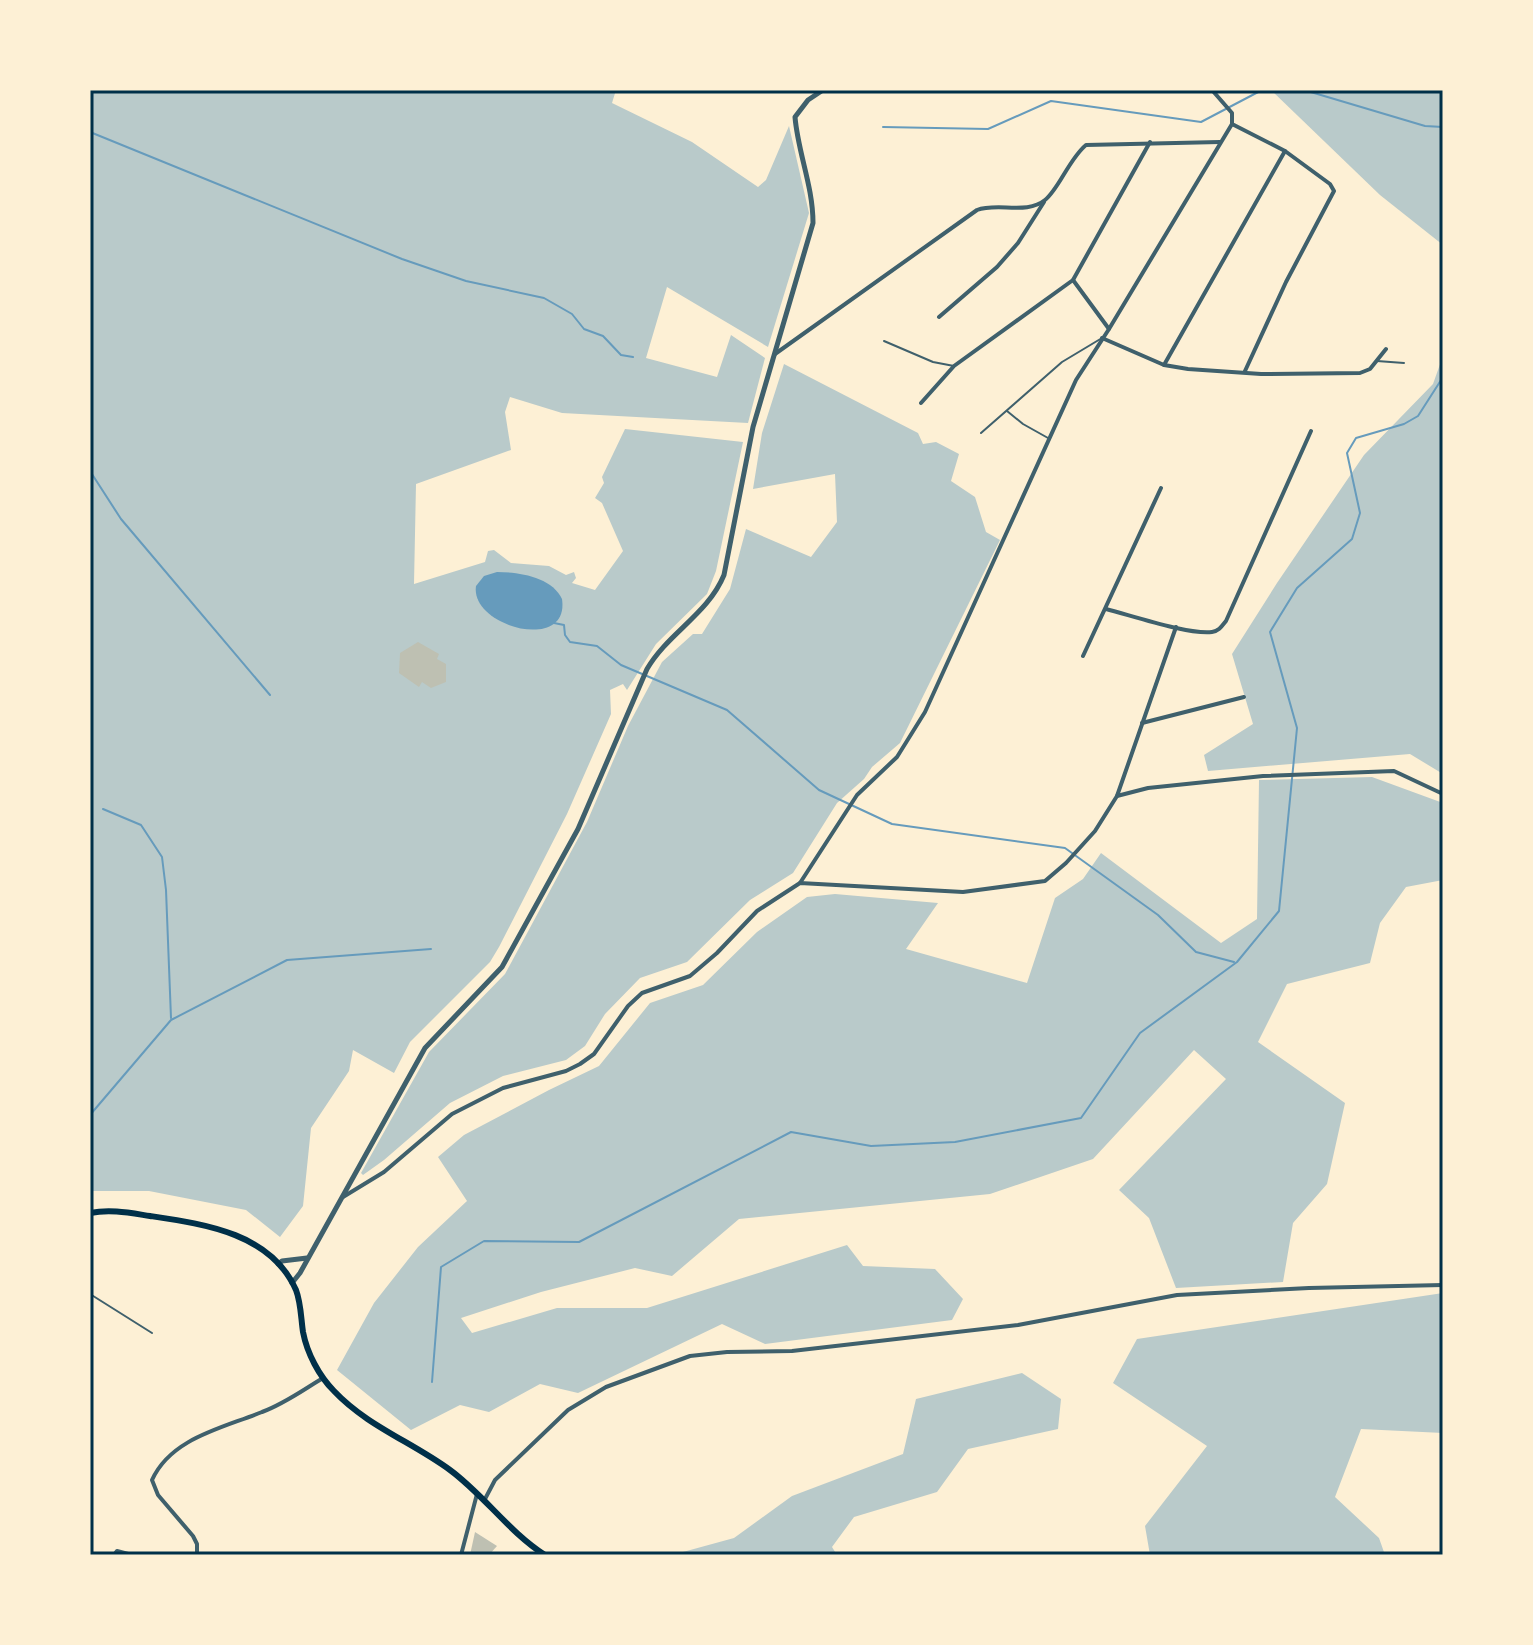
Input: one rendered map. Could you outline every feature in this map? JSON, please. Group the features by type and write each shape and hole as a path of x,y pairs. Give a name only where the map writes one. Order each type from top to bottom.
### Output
{"main road":[{"path":"90,1213 107,1210 185,1221 240,1236 264,1250 292,1283 304,1337 323,1378 344,1401 372,1423 437,1461 477,1494 528,1544 545,1555"}],"street":[{"path":"292,1283 425,1048 502,967 578,829 657,652 717,591 724,575 753,427 813,223 813,200 796,133 795,117 808,100 823,90"},
{"path":"342,1197 384,1172 452,1114 503,1088 566,1071 580,1064 594,1054 628,1006 642,993 690,976 757,911 800,883 857,795 897,757 925,712 1076,380 1232,124 1232,113 1212,90"},
{"path":"1232,124 1285,151 1330,184 1334,191 1286,282 1245,371"},
{"path":"921,403 954,366 1073,280 1150,142"},
{"path":"939,317 997,267 1018,243 1078,151 1086,145 1220,142"},
{"path":"1164,365 1285,151"},
{"path":"773,355 977,210 987,206 1032,205 1045,200"},
{"path":"1073,280 1109,329"},
{"path":"1102,338 1164,365 1261,374 1360,373 1370,369 1386,349"},
{"path":"1106,609 1176,627 1211,632 1219,630 1226,621 1311,431"},
{"path":"1083,656 1161,488"},
{"path":"800,883 963,892 1045,881 1095,831 1117,796 1176,627"},
{"path":"1142,723 1244,697"},
{"path":"1117,796 1148,788 1263,776 1394,771 1443,794"},
{"path":"278,1264 308,1258"},
{"path":"484,1501 495,1480 568,1410 606,1387 690,1356 792,1351 1018,1325 1177,1295 1443,1285"},
{"path":"197,1555 193,1536 158,1495 152,1480 157,1470 166,1460 210,1431 264,1412 323,1378"},
{"path":"461,1555 477,1494"},
{"path":"114,1555 117,1551 132,1555"}],"lane":[{"path":"981,433 1062,362 1102,338"},
{"path":"884,341 933,362 954,366"},
{"path":"1377,361 1404,363"},
{"path":"1006,409 1023,424 1049,439"},
{"path":"90,1294 152,1333"}],"shaded area":[{"path":"90,90 616,90 612,103 692,142 758,187 766,180 789,126 809,213 768,347 667,287 646,358 717,377 731,335 765,358 748,423 562,413 510,397 505,412 511,450 416,484 414,584 485,562 488,551 494,550 511,563 549,566 566,575 574,572 576,578 572,583 595,590 623,551 602,503 595,498 625,429 743,442 716,571 707,594 656,644 627,690 623,684 610,690 611,714 567,814 490,962 410,1042 394,1073 353,1050 349,1071 311,1128 303,1206 280,1237 246,1210 149,1191 90,1191"},
{"path":"1271,90 1443,90 1443,245 1380,195"},
{"path":"1443,356 1443,774 1410,754 1208,771 1204,755 1253,724 1232,654 1364,455 1433,384"},
{"path":"784,364 918,433 923,444 936,442 959,454 951,481 975,497 986,532 1000,540 900,743 837,803 793,873 750,900 687,962 640,978 605,1014 585,1046 566,1060 503,1076 450,1103 363,1175 361,1173 429,1052 505,974 587,822 628,726 662,662 693,634 702,634 730,589 746,529 811,557 837,522 835,474 753,489 762,433"},
{"path":"1372,777 1443,803 1443,880 1406,887 1380,923 1370,963 1287,984 1258,1042 1345,1103 1327,1184 1293,1223 1283,1282 1176,1288 1149,1218 1119,1190 1226,1079 1194,1050 1093,1159 990,1194 739,1219 672,1276 635,1268 541,1292 461,1318 472,1333 557,1308 647,1308 847,1245 863,1266 935,1269 963,1299 952,1320 765,1344 722,1324 578,1393 540,1384 489,1412 460,1405 411,1430 337,1370 374,1303 418,1247 467,1201 438,1157 464,1135 599,1066 650,1003 703,985 757,932 807,897 835,894 938,903 906,949 1027,983 1055,898 1083,879 1101,853 1221,943 1257,919 1259,780"},
{"path":"1443,1293 1443,1433 1361,1429 1335,1497 1379,1538 1385,1555 1150,1555 1145,1526 1207,1446 1113,1383 1137,1339"},
{"path":"1022,1373 1061,1399 1058,1429 968,1449 937,1492 854,1517 832,1547 837,1555 672,1555 734,1538 792,1496 903,1454 916,1399"}],"water":[{"path":"497,572 525,575 551,586 562,599 560,616 551,626 537,629 520,628 488,613 478,601 476,586 484,576"}],"building":[{"path":"418,642 439,654 437,659 446,664 446,682 431,688 422,682 419,687 399,673 400,653"},
{"path":"475,1532 497,1546 489,1555 470,1555"}],"waterway":[{"path":"883,127 988,129 1051,101 1201,122 1262,90"},
{"path":"1304,90 1425,126 1443,127"},
{"path":"90,132 402,259 466,281 544,298 572,314 584,329 603,336 621,355 633,357"},
{"path":"432,1382 441,1267 484,1241 579,1242 791,1132 871,1146 955,1142 1081,1118 1140,1033 1237,962 1279,911 1297,728 1270,632 1297,588 1352,539 1360,513 1347,453 1356,438 1404,424 1418,416 1443,377"},
{"path":"90,471 121,519 270,695"},
{"path":"554,623 564,625 570,642 597,646 621,665 727,710 819,790 892,824 1065,848 1158,915 1196,952 1234,962"},
{"path":"103,809 141,825 162,857 171,1018"},
{"path":"90,1115 171,1020 287,960 431,949"}]}
